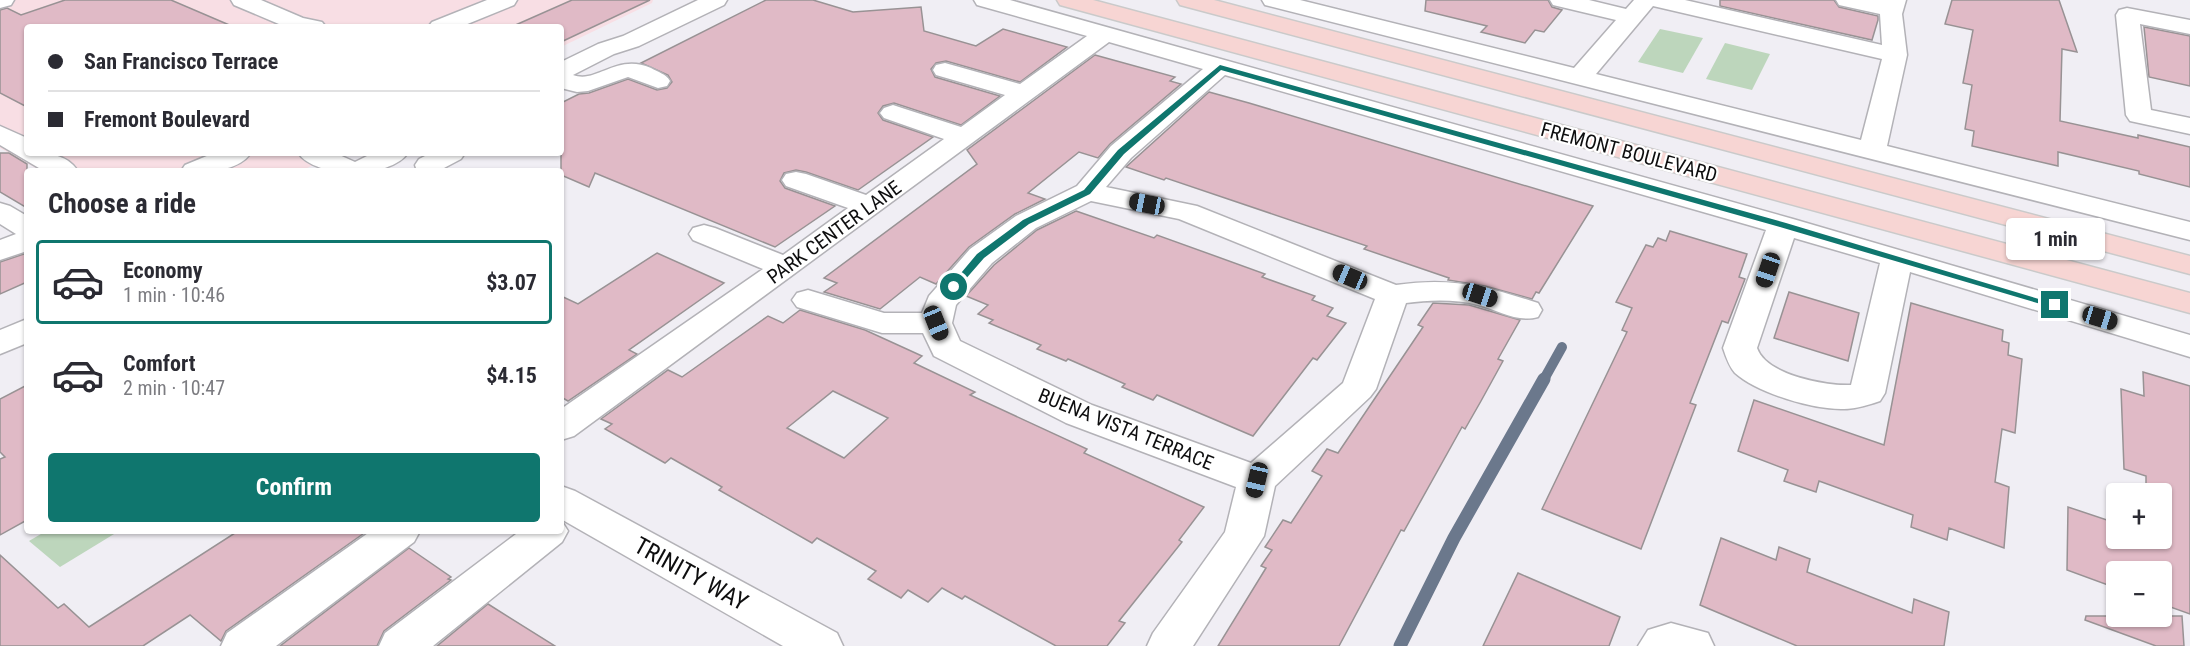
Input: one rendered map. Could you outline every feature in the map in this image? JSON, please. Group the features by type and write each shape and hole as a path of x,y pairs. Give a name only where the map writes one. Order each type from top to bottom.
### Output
{"main road":[{"name":"FREMONT BOULEVARD","path":"1068,0 2190,303"},
{"name":"FREMONT BOULEVARD","path":"1188,0 2190,265"}],"street":[{"path":"242,0 300,24"},
{"path":"447,24 506,0"},
{"path":"606,49 611,33 680,0"},
{"path":"661,27 692,0"},
{"path":"564,70 606,49 632,41 716,0"},
{"name":"FREMONT BOULEVARD","path":"985,0 1783,225 2190,346"},
{"path":"1273,0 2190,231"},
{"path":"1561,0 1639,8"},
{"path":"1656,0 1895,55"},
{"path":"1847,0 1894,5 1895,55 1872,151"},
{"path":"1580,77 1639,8"},
{"path":"2190,27 2127,15 2139,115 2190,126"},
{"name":"PARK CENTER LANE","path":"564,425 786,267 1105,34"},
{"path":"808,300 882,323 936,323 940,303 981,256 1026,222 1087,192 1121,152 1220,67"},
{"path":"564,80 577,85 588,84 625,70 634,70 658,81"},
{"path":"945,70 1024,93"},
{"path":"893,113 964,137"},
{"path":"0,134 24,147"},
{"path":"38,156 59,168"},
{"path":"202,168 230,156"},
{"path":"319,156 346,168"},
{"path":"364,168 388,156"},
{"path":"430,168 429,165 446,156"},
{"path":"796,180 870,206"},
{"path":"1087,192 1186,212 1286,250 1393,295 1428,290 1480,295 1526,310"},
{"path":"0,212 24,226"},
{"path":"1783,225 1740,348 1747,364 1765,375 1802,389 1844,398 1867,393 1897,258"},
{"path":"704,234 786,267"},
{"path":"0,251 24,241"},
{"path":"1169,646 1244,536 1257,480 1358,389 1393,295"},
{"name":"BUENA VISTA TERRACE","path":"936,323 946,348 1079,414 1257,480"},
{"path":"0,343 24,331"},
{"name":"TRINITY WAY","path":"564,517 822,646"},
{"path":"243,646 396,534"},
{"path":"401,646 539,534"},
{"path":"1660,646 1663,643 1679,640 1692,646"}],"shaded area":[{"path":"0,0 653,0 652,3 564,46 564,24 24,24 24,156 333,156 307,168 36,168 0,148"}],"green space":[{"path":"1660,29 1703,38 1683,73 1638,62"},
{"path":"1725,43 1770,54 1752,90 1706,79"},
{"path":"41,534 114,534 60,567 29,541"}],"building":[{"path":"65,0 171,0 227,24 24,24 24,105 0,93 0,10 7,8 21,15"},
{"path":"572,0 650,0 564,41 564,24 518,24"},
{"path":"766,0 813,0 853,12 921,7 924,31 976,46 1003,29 1067,47 1020,82 946,61 936,63 931,69 935,77 1000,96 961,125 894,103 883,106 878,113 883,120 933,137 858,190 806,172 796,170 784,173 780,181 785,188 835,206 775,247 595,173 589,187 564,176 561,156 564,156 564,102 579,94 589,93 628,79 657,90 667,88 672,82 668,75 641,63"},
{"path":"1426,0 1548,0 1552,7 1562,10 1544,32 1535,30 1525,43 1481,32 1487,26 1425,11"},
{"path":"1720,0 1834,0 1839,7 1878,16 1878,20 1872,40 1720,6"},
{"path":"1952,0 2059,0 2077,52 2062,49 2060,121 2190,147 2190,187 2139,174 2139,171 2058,152 2058,166 1972,146 1974,131 1965,129 1972,85 1963,83 1973,30 1945,24"},
{"path":"2144,27 2190,36 2190,86 2149,77"},
{"path":"1095,55 1175,77 1170,81 1181,84 1110,144 1098,158 1079,152 1028,193 1045,199 1015,214 969,247 936,284 920,277 880,309 824,292 837,283 824,278 977,164 967,150"},
{"path":"1209,92 1593,206 1539,293 1536,292 1532,299 1485,286 1448,280 1449,278 1364,249 1367,246 1166,178 1164,180 1126,167"},
{"path":"0,153 9,153 27,164 27,168 24,168 24,206 0,192"},
{"path":"1076,211 1154,238 1157,235 1265,274 1262,277 1315,296 1312,300 1333,308 1327,316 1346,323 1317,360 1313,358 1253,436 1157,395 1153,400 1122,387 1125,384 1068,359 1066,361 1037,349 1041,345 989,323 993,320 978,314 988,305 966,296 994,265 1037,230"},
{"path":"1670,231 1747,254 1739,277 1745,279 1728,323 1722,321 1690,403 1696,405 1641,549 1542,509 1627,332 1622,330 1632,308 1616,302 1646,245 1653,247 1658,238 1666,241"},
{"path":"657,253 724,283 629,350 637,354 568,401 564,399 564,297 578,304"},
{"path":"24,254 24,283 0,294 0,262"},
{"path":"1789,292 1859,313 1848,361 1774,338"},
{"path":"1433,303 1469,305 1520,320 1498,359 1503,361 1481,401 1465,429 1462,427 1404,531 1401,530 1339,646 1218,646 1266,568 1261,566 1272,550 1265,547 1283,520 1291,523 1322,476 1312,471 1327,449 1338,453 1423,327 1418,325"},
{"path":"1911,303 2003,330 2002,341 2009,343 2008,355 2022,359 2015,433 2002,429 1995,482 2009,487 2004,548 1949,528 1947,540 1911,527 1913,515 1819,481 1816,492 1784,481 1788,470 1738,451 1754,400 1884,445"},
{"path":"800,310 865,330 922,356 914,363 975,392 970,395 1087,449 1084,453 1204,507 1179,540 1182,542 1119,621 1125,623 1107,646 1056,646 965,596 962,599 942,588 928,602 908,590 901,598 868,579 876,571 817,538 812,543 719,490 722,487 671,458 665,463 605,429 612,424 601,419 668,370 682,377 768,316 783,323","holes":["833,391 888,418 844,458 787,428"]},
{"path":"2143,372 2190,386 2190,614 2172,608 2172,561 2106,561 2106,584 2067,570 2068,507 2106,520 2106,549 2172,549 2172,483 2146,483 2146,476 2124,469 2121,389 2144,396"},
{"path":"24,387 24,522 0,535 0,459 5,457 0,452 0,399"},
{"path":"233,534 363,534 226,631 221,641 190,615 143,646 0,646 0,555 58,608 64,604 89,627"},
{"path":"1721,538 1776,560 1779,547 1810,559 1807,572 1912,613 1914,599 1949,612 1944,646 1797,646 1700,605"},
{"path":"409,548 451,577 448,579 451,580 384,631 377,646 280,646"},
{"path":"1518,573 1620,617 1609,646 1483,646"},
{"path":"488,604 555,646 437,646"},
{"path":"2086,616 2106,616 2106,627 2172,627 2172,616 2182,616 2184,646 2156,646 2085,620"}],"waterway":[{"path":"1543,381 1562,347"},
{"path":"1400,646 1454,538 1544,379"}],"route":[{"path":"954,287 981,256 1026,222 1087,192 1121,152 1220,67 1783,225 2055,305"}]}
